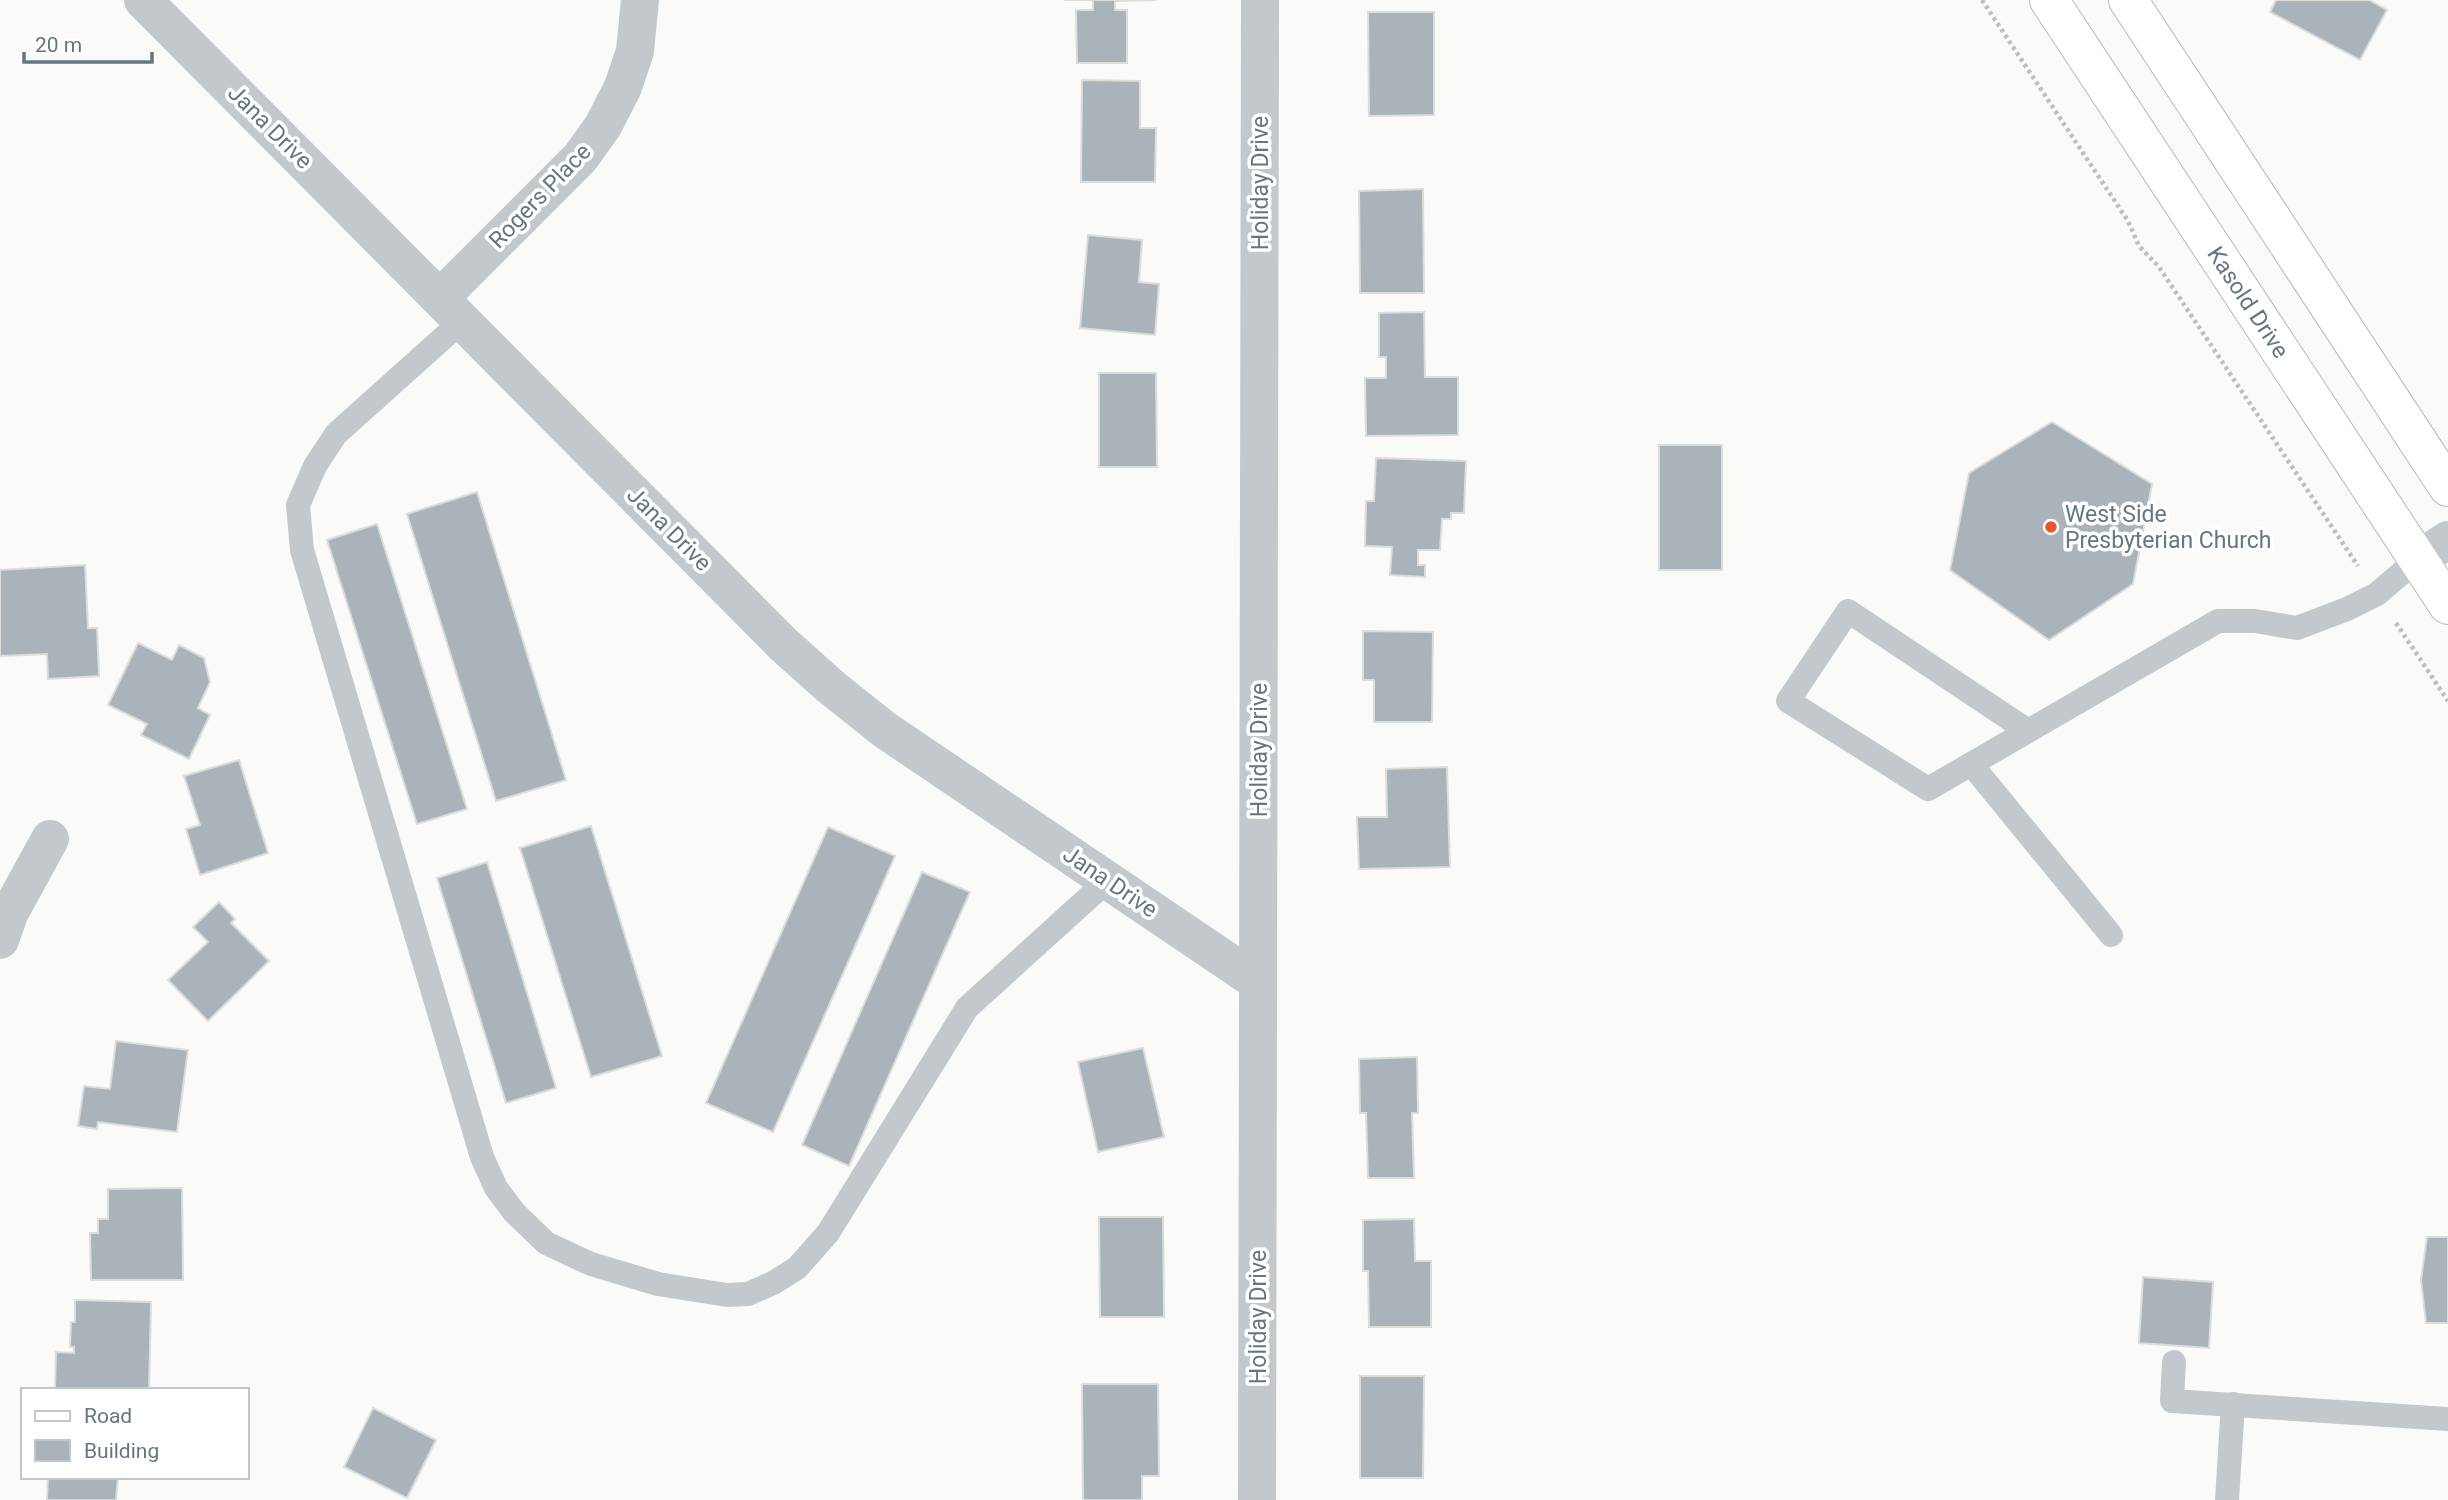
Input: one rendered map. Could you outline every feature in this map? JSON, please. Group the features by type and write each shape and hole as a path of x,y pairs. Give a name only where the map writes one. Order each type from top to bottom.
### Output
{"main road":[{"name":"Kasold Drive","path":"2049,0 2433,550 2448,605"},
{"path":"2128,0 2448,487"}],"street":[{"name":"Jana Drive","path":"144,0 784,645 831,687 885,730 1258,982"},
{"name":"Rogers Place","path":"451,310 580,158 603,126 623,87 635,51 640,0"},
{"name":"Holiday Drive","path":"1257,1500 1260,0"},
{"path":"0,940 9,914 50,839"}],"lane":[{"path":"451,310 336,434 315,466 298,505 301,539 482,1157 496,1188 514,1212 547,1243 591,1264 658,1284 727,1295 748,1294 797,1268 828,1233 967,1008 1108,880"},
{"path":"2028,731 1848,611 1788,701 1928,789 2218,621 2255,621 2297,628 2347,609 2376,594 2433,550"},
{"path":"1971,764 2111,935"},
{"path":"2174,1362 2172,1401 2448,1419"},
{"path":"2227,1500 2233,1404"}],"path":[{"path":"1982,0 2128,221 2139,246 2159,267 2448,701"}],"building":[{"path":"1093,0 1156,0 1115,1 1115,10 1127,10 1127,63 1077,63 1076,10 1093,10"},
{"path":"2276,0 2369,0 2387,10 2360,60 2270,12"},
{"path":"1368,12 1434,12 1434,115 1369,116"},
{"path":"1082,80 1140,81 1140,128 1156,128 1155,182 1081,182"},
{"path":"1423,189 1424,293 1360,293 1359,191"},
{"path":"1088,235 1142,240 1139,282 1159,284 1155,335 1080,328"},
{"path":"1424,312 1425,377 1458,377 1458,435 1366,436 1365,378 1386,378 1386,357 1379,357 1379,313"},
{"path":"1099,373 1156,373 1157,467 1099,467"},
{"name":"West Side Presbyterian Church","path":"2052,422 2152,484 2133,584 2049,640 1950,570 1969,473"},
{"path":"1659,445 1722,445 1722,570 1659,570"},
{"path":"1376,458 1466,461 1464,513 1451,513 1451,519 1442,519 1440,550 1418,550 1418,565 1425,565 1425,577 1390,575 1392,547 1365,546 1366,501 1374,501"},
{"path":"477,492 566,780 496,801 407,514"},
{"path":"377,524 467,809 417,824 327,540"},
{"path":"85,565 88,628 97,628 99,676 48,679 47,654 0,656 0,570"},
{"path":"1363,631 1433,632 1432,722 1374,722 1374,680 1363,680"},
{"path":"138,643 172,660 179,645 204,658 210,682 198,708 210,715 189,759 141,735 147,724 108,705"},
{"path":"239,760 268,853 200,875 186,829 200,825 184,776"},
{"path":"1447,767 1450,867 1359,869 1357,817 1387,817 1386,769"},
{"path":"591,826 662,1056 591,1077 520,848"},
{"path":"828,827 895,856 773,1132 706,1103"},
{"path":"487,862 556,1088 506,1103 437,878"},
{"path":"922,872 970,892 849,1166 802,1145"},
{"path":"219,902 235,919 231,923 269,961 208,1021 168,980 208,942 193,927"},
{"path":"116,1041 188,1050 177,1132 98,1122 97,1129 78,1126 84,1086 110,1089"},
{"path":"1143,1048 1164,1137 1098,1152 1078,1062"},
{"path":"1417,1057 1418,1113 1412,1113 1414,1178 1368,1178 1366,1113 1360,1113 1359,1059"},
{"path":"182,1188 183,1280 91,1280 90,1233 98,1233 98,1219 108,1219 108,1189"},
{"path":"1099,1217 1163,1217 1164,1317 1100,1317"},
{"path":"1414,1219 1415,1261 1431,1261 1431,1327 1369,1327 1368,1271 1363,1271 1363,1220"},
{"path":"2427,1237 2448,1237 2448,1323 2426,1323 2421,1280"},
{"path":"2143,1277 2213,1282 2209,1348 2139,1343"},
{"path":"75,1300 151,1302 149,1388 55,1388 56,1352 74,1353 74,1347 70,1347 71,1322 75,1322"},
{"path":"1360,1376 1424,1376 1423,1478 1360,1478"},
{"path":"1082,1384 1158,1384 1159,1476 1142,1476 1142,1500 1083,1500"},
{"path":"373,1408 436,1440 407,1498 344,1467"},
{"path":"48,1479 118,1479 116,1500 47,1500"}],"place":[{"name":"West Side Presbyterian Church","path":"2051,527"}]}
